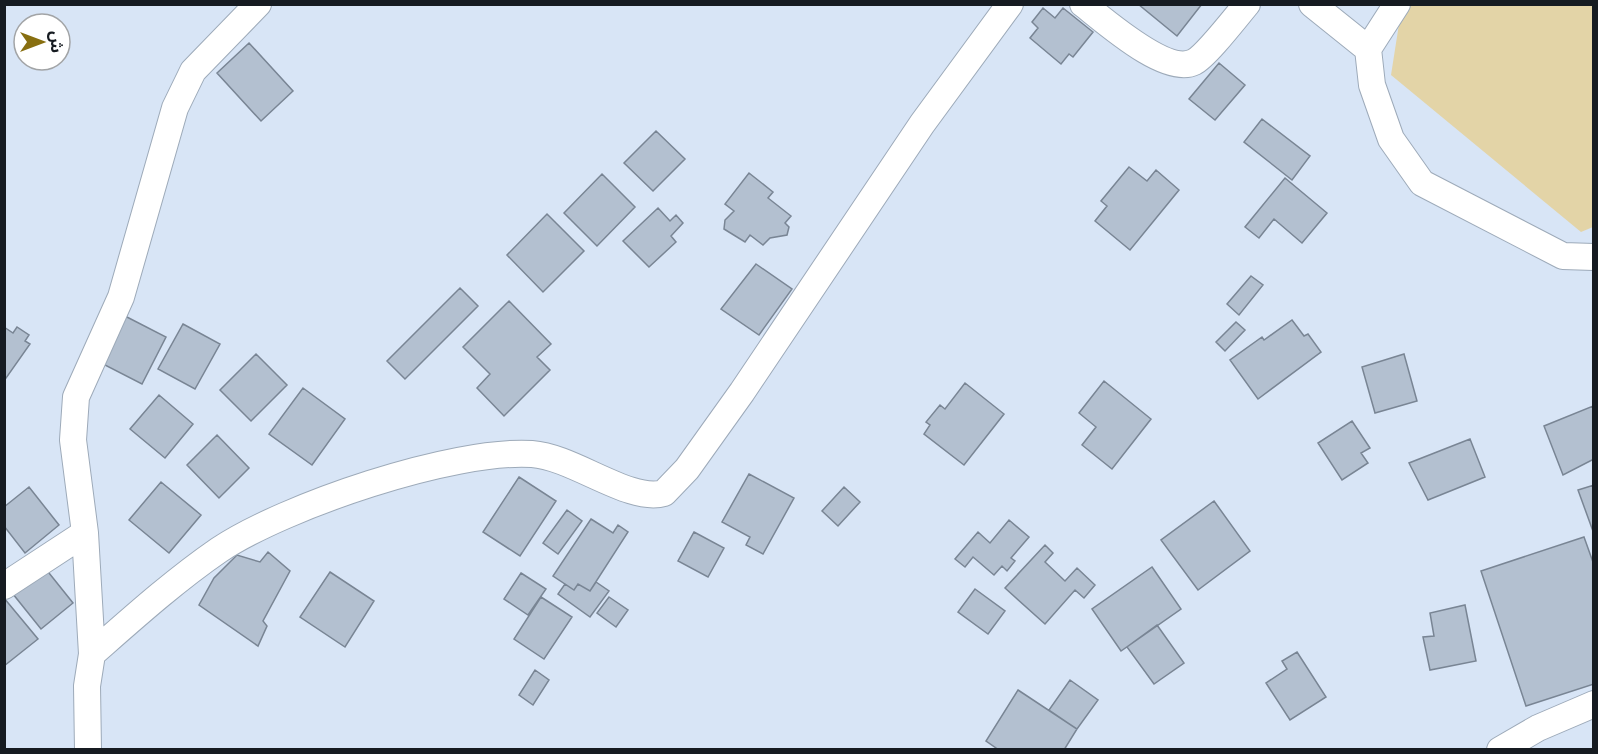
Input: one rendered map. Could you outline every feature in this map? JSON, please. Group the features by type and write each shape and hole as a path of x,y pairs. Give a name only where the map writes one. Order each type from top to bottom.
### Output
{"street":[{"path":"88,750 87,686 92,654 85,533 73,440 76,397 121,297 175,108 193,71 258,4"},
{"path":"92,654 189,572 220,549 315,504 406,474 495,455 533,454 560,459 643,495 664,494 687,469 742,392 922,124 1010,4"},
{"path":"1083,4 1133,42 1168,63 1181,65 1195,62 1247,4"},
{"path":"1312,4 1368,49"},
{"path":"1397,4 1368,49 1372,84 1391,139 1422,183 1563,256 1593,257"},
{"path":"4,586 85,533"},
{"path":"1500,750 1538,728 1593,704"}],"shaded area":[{"path":"1402,5 1593,5 1593,227 1581,232 1391,75"}],"building":[{"path":"1138,4 1202,4 1177,36"},
{"path":"1043,8 1055,18 1063,8 1093,32 1073,57 1069,54 1061,64 1030,38 1038,28 1032,22"},
{"path":"249,43 293,91 261,121 217,73"},
{"path":"1219,63 1245,85 1215,120 1189,99"},
{"path":"1262,119 1310,156 1292,180 1244,142"},
{"path":"656,131 685,159 653,191 624,163"},
{"path":"1129,167 1147,181 1156,170 1179,190 1130,250 1095,221 1107,206 1101,201"},
{"path":"749,173 773,192 768,198 791,216 785,223 789,227 787,235 770,238 763,245 750,235 745,242 724,229 725,220 734,211 725,204"},
{"path":"602,174 635,207 597,246 564,213"},
{"path":"1285,178 1327,213 1302,243 1274,219 1259,238 1245,227"},
{"path":"658,208 670,221 676,215 683,223 671,236 676,242 649,267 623,241"},
{"path":"547,214 584,251 543,292 507,255"},
{"path":"756,264 792,289 759,335 721,309"},
{"path":"1251,276 1263,285 1239,315 1227,304"},
{"path":"460,288 478,306 405,379 387,361"},
{"path":"509,301 551,344 537,357 550,370 504,416 477,388 490,374 463,347"},
{"path":"123,315 166,337 142,384 99,362"},
{"path":"1292,320 1304,336 1308,334 1321,352 1258,399 1230,360 1262,337 1264,340"},
{"path":"1236,322 1245,330 1225,351 1216,342"},
{"path":"183,324 220,344 195,389 158,369"},
{"path":"4,327 13,333 17,327 29,335 25,341 30,344 4,381"},
{"path":"256,354 287,385 251,421 220,390"},
{"path":"1404,354 1417,401 1375,413 1362,367"},
{"path":"1104,381 1151,419 1112,469 1082,445 1096,427 1079,413"},
{"path":"965,383 1004,414 964,465 924,434 930,425 926,422 940,405 945,409"},
{"path":"303,388 345,419 312,465 269,434"},
{"path":"159,395 193,424 165,458 130,429"},
{"path":"1593,406 1594,459 1563,475 1544,426"},
{"path":"1352,421 1370,448 1361,453 1368,463 1342,480 1318,443"},
{"path":"217,435 249,468 219,498 187,465"},
{"path":"1470,439 1485,477 1428,500 1409,463"},
{"path":"749,474 794,498 763,554 746,545 750,537 722,522"},
{"path":"519,477 556,501 520,556 483,532"},
{"path":"161,482 201,515 169,553 129,520"},
{"path":"1594,485 1594,534 1578,490"},
{"path":"29,487 59,525 25,553 4,526 4,507"},
{"path":"844,487 860,502 838,526 822,511"},
{"path":"1214,501 1250,551 1198,590 1161,540"},
{"path":"567,510 582,521 558,554 543,543"},
{"path":"591,519 613,533 618,525 628,532 590,591 578,584 574,590 553,576"},
{"path":"1009,520 1029,537 1011,558 1015,561 1007,571 1002,566 994,575 973,557 965,567 955,559 978,532 990,543"},
{"path":"694,532 724,548 708,577 678,561"},
{"path":"1584,537 1594,565 1594,684 1526,706 1481,571"},
{"path":"1045,545 1053,553 1045,562 1065,581 1077,568 1095,585 1084,598 1075,590 1045,624 1005,588"},
{"path":"268,552 290,571 263,621 267,626 258,646 199,605 214,578 237,555 260,562"},
{"path":"1152,567 1181,609 1121,651 1092,609"},
{"path":"45,568 73,603 41,629 13,594"},
{"path":"330,572 374,601 345,647 300,617"},
{"path":"521,573 546,589 528,615 504,599"},
{"path":"596,582 609,591 590,617 558,594 565,584 574,590 578,584 590,591"},
{"path":"975,589 1005,611 988,634 958,612"},
{"path":"541,597 572,617 544,659 514,639"},
{"path":"609,597 628,610 616,627 597,613"},
{"path":"4,598 38,639 4,666"},
{"path":"1465,605 1476,661 1430,670 1423,637 1434,636 1430,613"},
{"path":"1157,625 1184,663 1154,684 1127,647"},
{"path":"1297,652 1326,697 1290,720 1266,683 1287,669 1282,661"},
{"path":"535,670 549,680 533,705 519,695"},
{"path":"1070,680 1098,700 1077,729 1049,710"},
{"path":"1018,690 1077,729 1064,750 999,750 986,741"}]}
